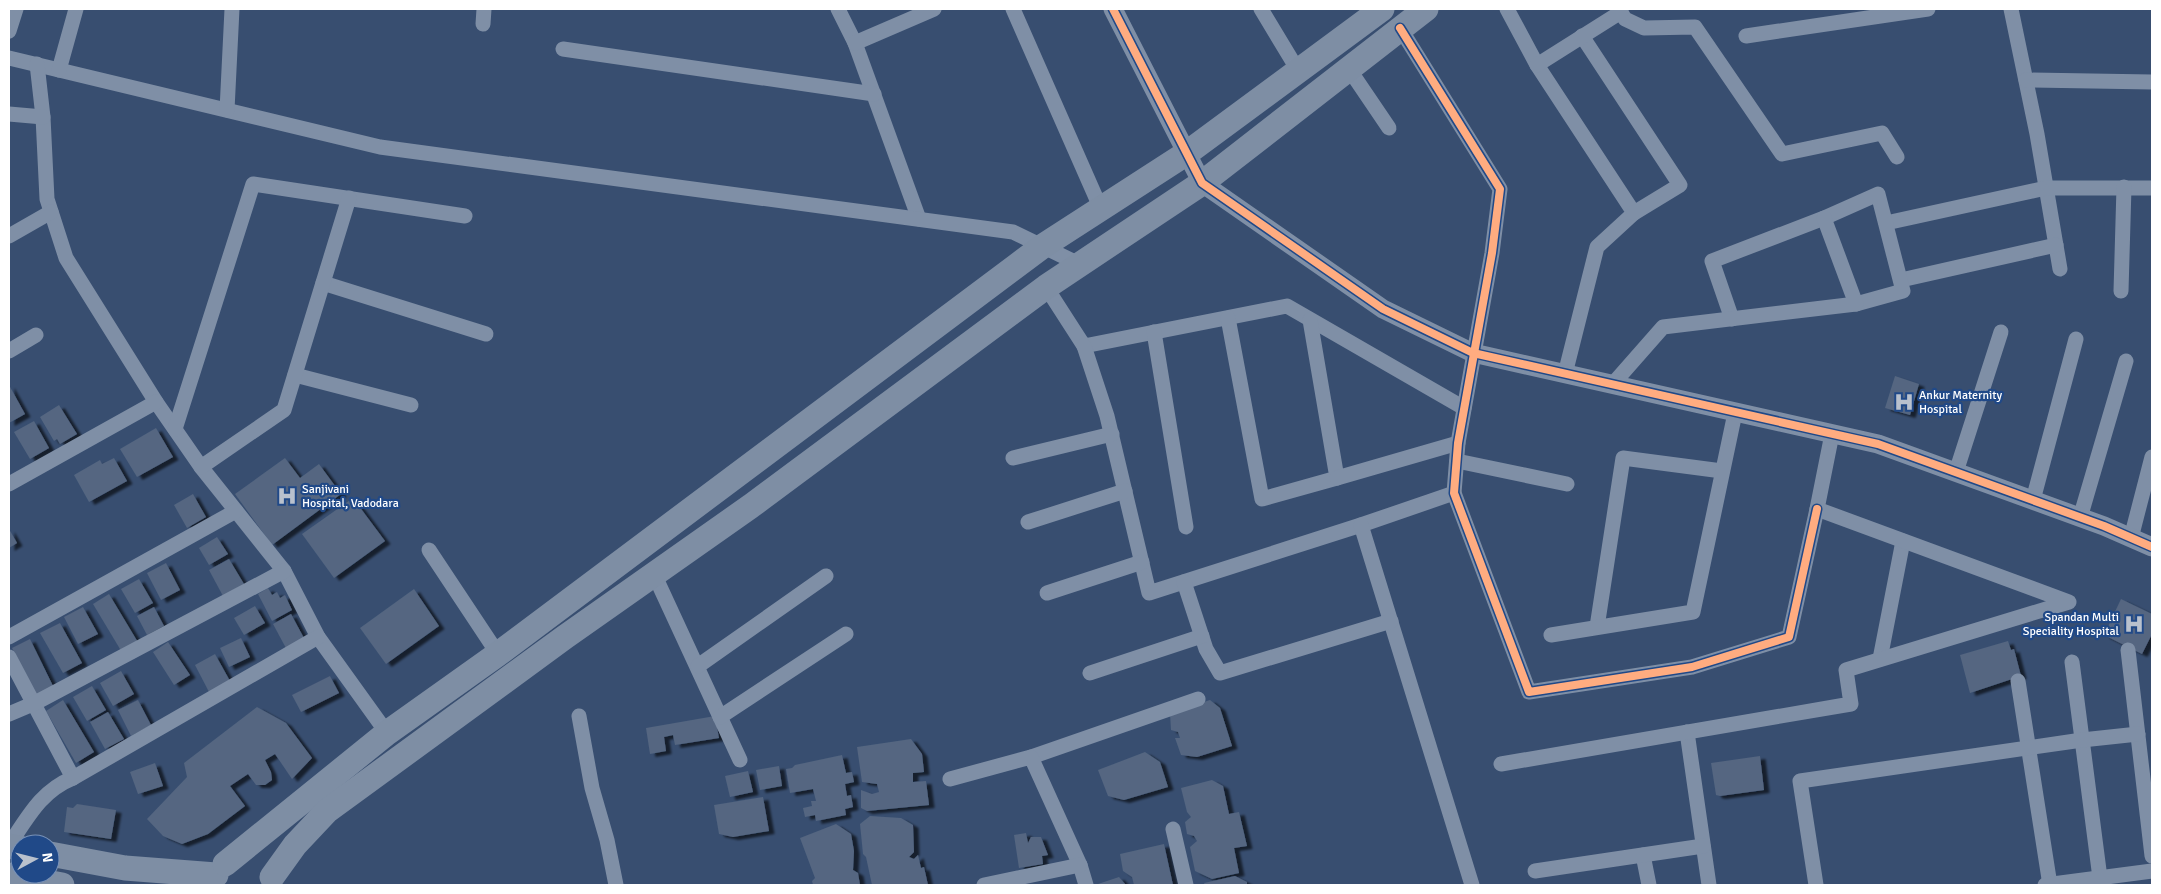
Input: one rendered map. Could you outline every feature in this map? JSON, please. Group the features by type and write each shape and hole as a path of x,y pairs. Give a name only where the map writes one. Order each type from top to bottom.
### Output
{"highway":[{"path":"60,856 125,868 218,875 387,733 498,654 1043,246 1187,153 1382,9"},
{"path":"218,875 235,860 246,859 257,862 266,868 274,881 295,845 327,812 565,637 751,506 1046,287 1202,182 1426,9"},
{"path":"9,875 62,885"}],"street":[{"path":"9,31 16,9"},
{"path":"59,70 76,9"},
{"path":"227,110 232,9"},
{"path":"482,24 484,9"},
{"path":"838,9 855,43 919,219"},
{"path":"855,43 934,9"},
{"path":"1013,9 1101,209"},
{"path":"1113,9 1202,182 1383,309 1473,353 1878,444 2033,500 2152,547"},
{"path":"1261,9 1299,72"},
{"path":"1507,9 1537,65 1634,213"},
{"path":"1746,36 1928,9"},
{"path":"2011,9 2026,80 2060,269"},
{"path":"1537,65 1582,36 1625,12 1644,28 1695,27 1782,154 1882,133 1897,158"},
{"path":"1400,28 1500,189 1492,253 1458,444 1454,493 1529,692 1692,667 1790,637 1832,434"},
{"path":"1565,374 1597,248 1634,213 1680,185 1582,36"},
{"path":"563,49 874,94"},
{"path":"9,58 380,147 1013,232 1079,264"},
{"path":"37,64 43,117 47,199 66,258 156,402 201,467 284,571 318,637 387,733"},
{"path":"1349,69 1389,128"},
{"path":"2026,80 2152,82"},
{"path":"9,114 43,117"},
{"path":"176,429 253,184 465,216"},
{"path":"2121,291 2124,187"},
{"path":"1886,223 2046,188 2152,188"},
{"path":"1612,385 1663,327 1732,319 1856,304 1904,291 1878,194 1824,218 1712,261 1732,319"},
{"path":"201,467 284,410 349,198"},
{"path":"9,236 52,212"},
{"path":"1824,218 1856,304"},
{"path":"1901,280 2056,245"},
{"path":"323,283 486,334"},
{"path":"1046,287 1084,346 1112,434 1149,593 1454,493"},
{"path":"1084,346 1287,306 1464,408"},
{"path":"1228,318 1262,499 1458,444"},
{"path":"1310,320 1337,478"},
{"path":"1154,332 1186,527"},
{"path":"1956,472 2001,332"},
{"path":"9,352 36,336"},
{"path":"2033,500 2076,339"},
{"path":"2080,518 2126,361"},
{"path":"295,375 411,405"},
{"path":"9,484 156,402"},
{"path":"1551,635 1693,612 1735,413"},
{"path":"1013,458 1112,434"},
{"path":"2131,538 2152,457"},
{"path":"1597,628 1623,458 1722,471"},
{"path":"1457,461 1567,484"},
{"path":"1028,522 1125,491"},
{"path":"1501,764 1851,704 1846,670 2069,602 1817,509"},
{"path":"9,638 236,511"},
{"path":"1361,525 1472,885"},
{"path":"1880,659 1903,541"},
{"path":"428,550 498,654"},
{"path":"1047,592 1142,562"},
{"path":"9,714 35,703 284,571"},
{"path":"654,574 740,760"},
{"path":"698,666 826,576"},
{"path":"1184,582 1206,649 1220,673 1391,622"},
{"path":"720,717 846,634"},
{"path":"1090,673 1202,636"},
{"path":"9,845 40,802 56,784 73,778 318,637"},
{"path":"2128,650 2152,856"},
{"path":"9,657 73,778"},
{"path":"2072,662 2100,878"},
{"path":"2018,681 2050,885"},
{"path":"950,779 1031,757 1198,699"},
{"path":"579,716 592,788 607,840 616,885"},
{"path":"1687,732 1709,885"},
{"path":"1816,885 1800,781 2028,747 2138,734"},
{"path":"1031,757 1080,866 1086,885"},
{"path":"1173,829 1186,885"},
{"path":"1535,871 1704,846"},
{"path":"1644,855 1649,885"},
{"path":"984,885 1080,866"},
{"path":"2045,885 2152,871"}],"building":[{"path":"1895,376 1919,384 1910,415 1885,408"},
{"path":"9,385 25,414 9,423"},
{"path":"59,405 77,434 60,444 57,439 54,441 40,417"},
{"path":"34,421 49,448 30,459 14,432"},
{"path":"156,428 173,457 137,477 120,449"},
{"path":"114,458 127,481 89,502 74,475 100,460 102,464"},
{"path":"285,458 300,478 319,464 341,494 272,545 235,494"},
{"path":"193,494 206,517 187,528 174,505"},
{"path":"353,498 385,541 334,578 302,534"},
{"path":"9,529 17,543 9,548"},
{"path":"217,537 228,554 209,565 199,548"},
{"path":"229,559 244,584 223,596 209,570"},
{"path":"166,563 180,590 161,600 147,573"},
{"path":"139,579 153,603 135,613 121,589"},
{"path":"268,588 272,595 277,592 280,598 285,595 292,610 272,621 258,594"},
{"path":"414,589 439,626 386,664 360,628"},
{"path":"109,594 139,644 123,654 93,604"},
{"path":"2121,599 2152,614 2152,634 2142,654 2104,635"},
{"path":"255,606 265,623 244,635 234,618"},
{"path":"83,607 98,634 78,644 64,617"},
{"path":"154,607 164,626 147,635 137,616"},
{"path":"291,614 305,640 287,650 273,624"},
{"path":"60,623 82,663 63,673 40,633"},
{"path":"241,638 250,657 229,667 220,648"},
{"path":"30,639 53,686 36,695 12,648"},
{"path":"2008,641 2011,650 2014,649 2021,676 1970,693 1960,655"},
{"path":"168,642 190,675 174,685 153,652"},
{"path":"215,654 230,681 209,692 195,665"},
{"path":"121,671 134,694 113,706 100,683"},
{"path":"330,676 339,693 301,712 292,695"},
{"path":"92,686 106,710 87,721 73,697"},
{"path":"63,700 94,752 76,763 46,711"},
{"path":"138,700 151,725 131,736 118,710"},
{"path":"1210,700 1220,708 1232,746 1197,757 1181,755 1175,738 1180,738 1178,732 1171,730 1170,713"},
{"path":"257,707 286,723 312,758 292,779 275,754 265,760 271,772 272,780 265,785 256,785 248,774 230,786 245,806 208,834 182,844 163,836 147,819 187,777 184,763"},
{"path":"108,712 124,739 105,749 90,722"},
{"path":"715,716 719,738 675,745 673,735 664,737 666,751 650,754 646,728"},
{"path":"911,739 922,754 924,772 913,773 913,782 926,781 929,805 867,811 861,808 861,790 872,794 879,792 877,784 862,782 857,747"},
{"path":"1145,752 1160,762 1168,787 1124,800 1108,796 1098,770"},
{"path":"842,755 846,773 852,772 854,782 845,784 847,796 851,795 853,807 845,809 846,815 816,821 815,815 805,817 803,808 812,806 811,801 816,801 813,789 790,793 786,769 792,768 795,765"},
{"path":"1760,756 1764,790 1716,795 1711,763"},
{"path":"155,763 163,786 138,794 130,772"},
{"path":"779,766 782,786 760,790 756,770"},
{"path":"748,771 753,792 730,797 725,776"},
{"path":"1212,780 1223,786 1229,814 1239,812 1247,846 1234,848 1239,873 1212,879 1195,871 1190,847 1197,841 1194,836 1187,834 1185,822 1191,817 1187,812 1181,788"},
{"path":"763,797 769,831 733,837 719,834 714,805"},
{"path":"77,804 116,810 111,839 64,832 67,807 73,808"},
{"path":"870,816 901,818 913,825 914,852 909,857 914,859 918,855 921,868 924,867 928,885 872,885 866,857 863,854 860,824"},
{"path":"836,824 851,834 854,851 853,870 858,873 860,885 813,885 812,881 815,878 800,838"},
{"path":"1026,833 1028,843 1031,837 1041,837 1048,855 1042,856 1043,864 1019,868 1014,835"},
{"path":"1164,844 1173,885 1134,885 1132,877 1123,871 1120,854"},
{"path":"1235,876 1247,882 1247,885 1205,885 1204,883"},
{"path":"1119,877 1126,885 1095,885"}],"cycle path":[{"path":"1113,9 1202,183 1383,309 1473,353 1878,444 2104,526 2152,547"},
{"path":"1400,28 1500,189 1492,253 1458,443 1454,493 1529,692 1692,667 1789,637 1817,509"}],"place":[{"name":"Ankur Maternity Hospital","path":"1904,402"},
{"name":"Sanjivani Hospital, Vadodara","path":"287,496"},
{"name":"Spandan Multi Speciality Hospital","path":"2134,624"}]}
